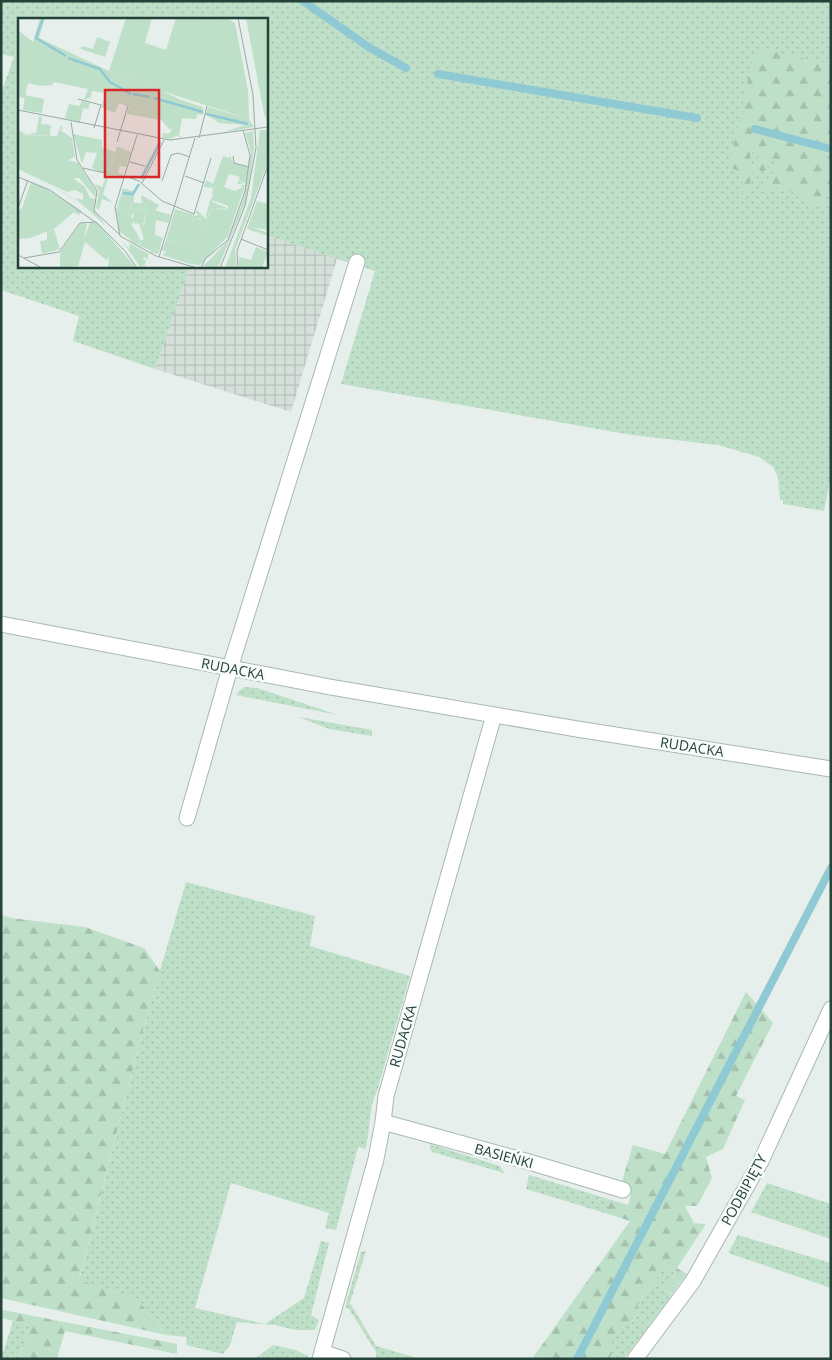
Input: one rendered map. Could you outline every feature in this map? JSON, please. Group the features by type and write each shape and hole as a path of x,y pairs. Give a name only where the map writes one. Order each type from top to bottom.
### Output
{"street":[{"path":"187,818 230,668 357,262"},
{"name":"RUDACKA","path":"1,624 230,668 494,715 831,769"},
{"name":"RUDACKA","path":"321,1355 376,1159 386,1096 494,715"},
{"name":"PODBIPIĘTY","path":"636,1359 693,1281 761,1161 831,1010"},
{"name":"BASIEŃKI","path":"383,1122 624,1190"},
{"path":"321,1355 343,1359"}],"shaded area":[{"path":"268,236 337,259 291,412 155,369 189,268 268,268"}],"green space":[{"path":"1,1 831,1 831,474 824,511 783,504 783,500 780,500 778,477 773,467 759,457 718,445 632,435 341,384 375,271 268,236 268,18 18,18 18,268 189,268 155,369 73,341 79,316 1,290 1,93 14,57 1,54"},
{"path":"755,48 831,64 831,195 825,198 823,206 815,207 788,189 778,188 769,183 767,185 769,189 767,192 763,182 773,178 776,160 773,158 767,169 762,172 756,168 759,152 754,152 750,155 753,172 750,182 751,188 747,195 742,193 740,187 745,178 741,173 729,166"},
{"path":"245,687 257,688 338,715 236,695"},
{"path":"299,717 372,730 372,736 329,729"},
{"path":"186,882 315,916 310,946 410,976 372,1104 366,1149 358,1147 336,1230 325,1228 329,1213 231,1183 195,1308 265,1324 304,1298 321,1241 329,1243 311,1315 319,1320 315,1330 295,1330 275,1325 237,1322 230,1345 223,1354 186,1345 187,1337 166,1335 137,1299 79,1281 145,1022"},
{"path":"1,915 11,918 85,927 144,948 160,971 145,1022 79,1280 137,1299 166,1335 1,1298"},
{"path":"746,992 773,1023 736,1096 745,1100 723,1149 706,1157 712,1178 697,1206 685,1206 694,1223 706,1224 677,1268 687,1274 672,1294 666,1290 675,1273 664,1268 637,1306 640,1311 630,1325 625,1323 611,1342 615,1348 609,1359 532,1359 630,1221 605,1213 612,1200 628,1205 631,1194 627,1192 622,1181 633,1145 665,1154"},
{"path":"430,1144 500,1166 504,1173 432,1152"},
{"path":"529,1175 612,1200 605,1213 526,1189"},
{"path":"767,1183 831,1204 831,1239 751,1212"},
{"path":"738,1235 831,1263 831,1288 728,1253"},
{"path":"366,1251 350,1303 376,1346 421,1359 380,1359 376,1357 376,1352 349,1309 345,1307 361,1252"},
{"path":"664,1268 675,1273 666,1290 672,1295 624,1359 609,1359 615,1348 610,1342 625,1323 630,1325 640,1311 637,1306"},
{"path":"3,1310 177,1344 177,1354 65,1331 57,1359 19,1359 30,1325 1,1318"},
{"path":"13,1321 30,1325 19,1359 1,1359"},
{"path":"273,1345 296,1350 308,1356 308,1359 255,1359"}],"waterway":[{"path":"303,1 370,48 406,68"},
{"path":"438,74 697,118"},
{"path":"755,129 831,149"},
{"path":"577,1359 831,868"}]}
